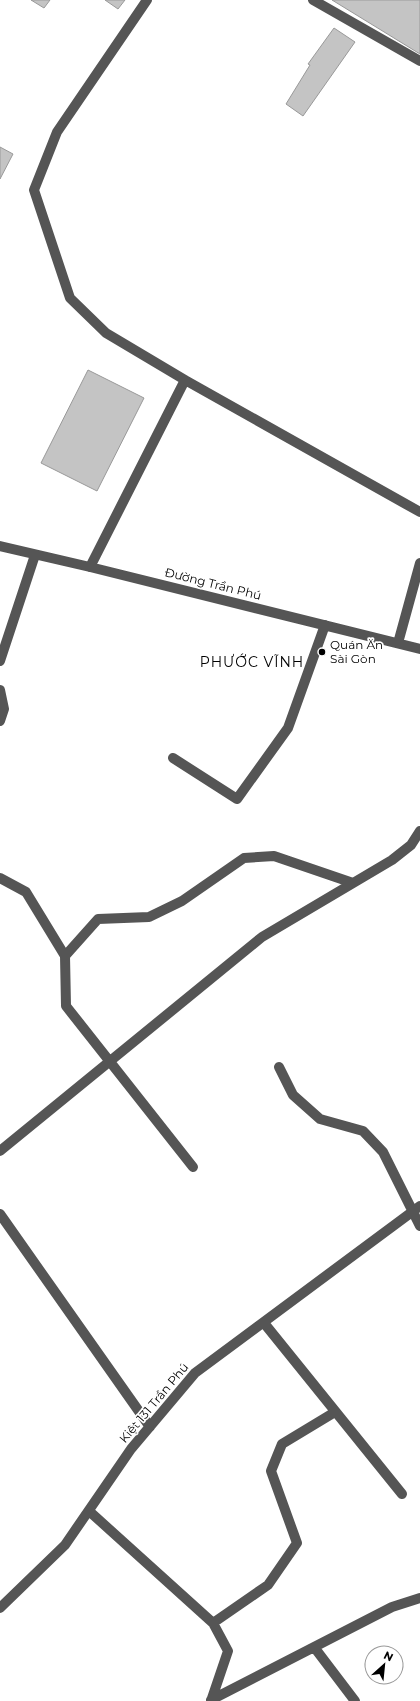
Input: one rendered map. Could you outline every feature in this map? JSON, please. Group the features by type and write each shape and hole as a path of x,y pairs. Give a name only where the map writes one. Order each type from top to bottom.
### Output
{"street":[{"path":"147,0 57,132 34,190 70,298 106,333 185,380 420,512"},
{"path":"313,0 420,61"},
{"path":"90,567 185,380"},
{"name":"Đường Trần Phú","path":"0,546 420,649"},
{"path":"0,661 35,555"},
{"path":"398,643 420,563"},
{"path":"173,758 237,799 288,728 325,625"},
{"path":"0,690 4,709 0,721"},
{"path":"0,1151 262,937 392,860 411,845 420,831"},
{"path":"65,956 98,919 149,917 182,901 244,858 274,856 353,883"},
{"path":"0,878 26,892 65,956 66,1006 193,1167"},
{"path":"279,1067 293,1096 320,1119 363,1131 383,1152 416,1209 420,1226"},
{"name":"Kiệt 131 Trần Phú","path":"0,1608 65,1545 131,1449 195,1373 416,1209"},
{"path":"0,1214 150,1426"},
{"path":"264,1323 402,1494"},
{"path":"213,1623 268,1585 297,1543 271,1471 282,1444 335,1412"},
{"path":"89,1511 213,1623 228,1651 211,1700"},
{"path":"211,1700 392,1607 420,1598"},
{"path":"314,1647 354,1701"}],"building":[{"path":"31,0 50,0 44,8"},
{"path":"105,0 125,0 118,9"},
{"path":"332,0 420,0 420,54"},
{"path":"334,28 355,42 303,116 286,104 310,65 308,64"},
{"path":"0,147 13,154 0,179"},
{"path":"88,370 144,398 97,491 41,463"}],"place":[{"name":"Quán Ăn Sài Gòn","path":"322,652"}],"district":[{"name":"PHƯỚC VĨNH","path":"252,662"}]}
